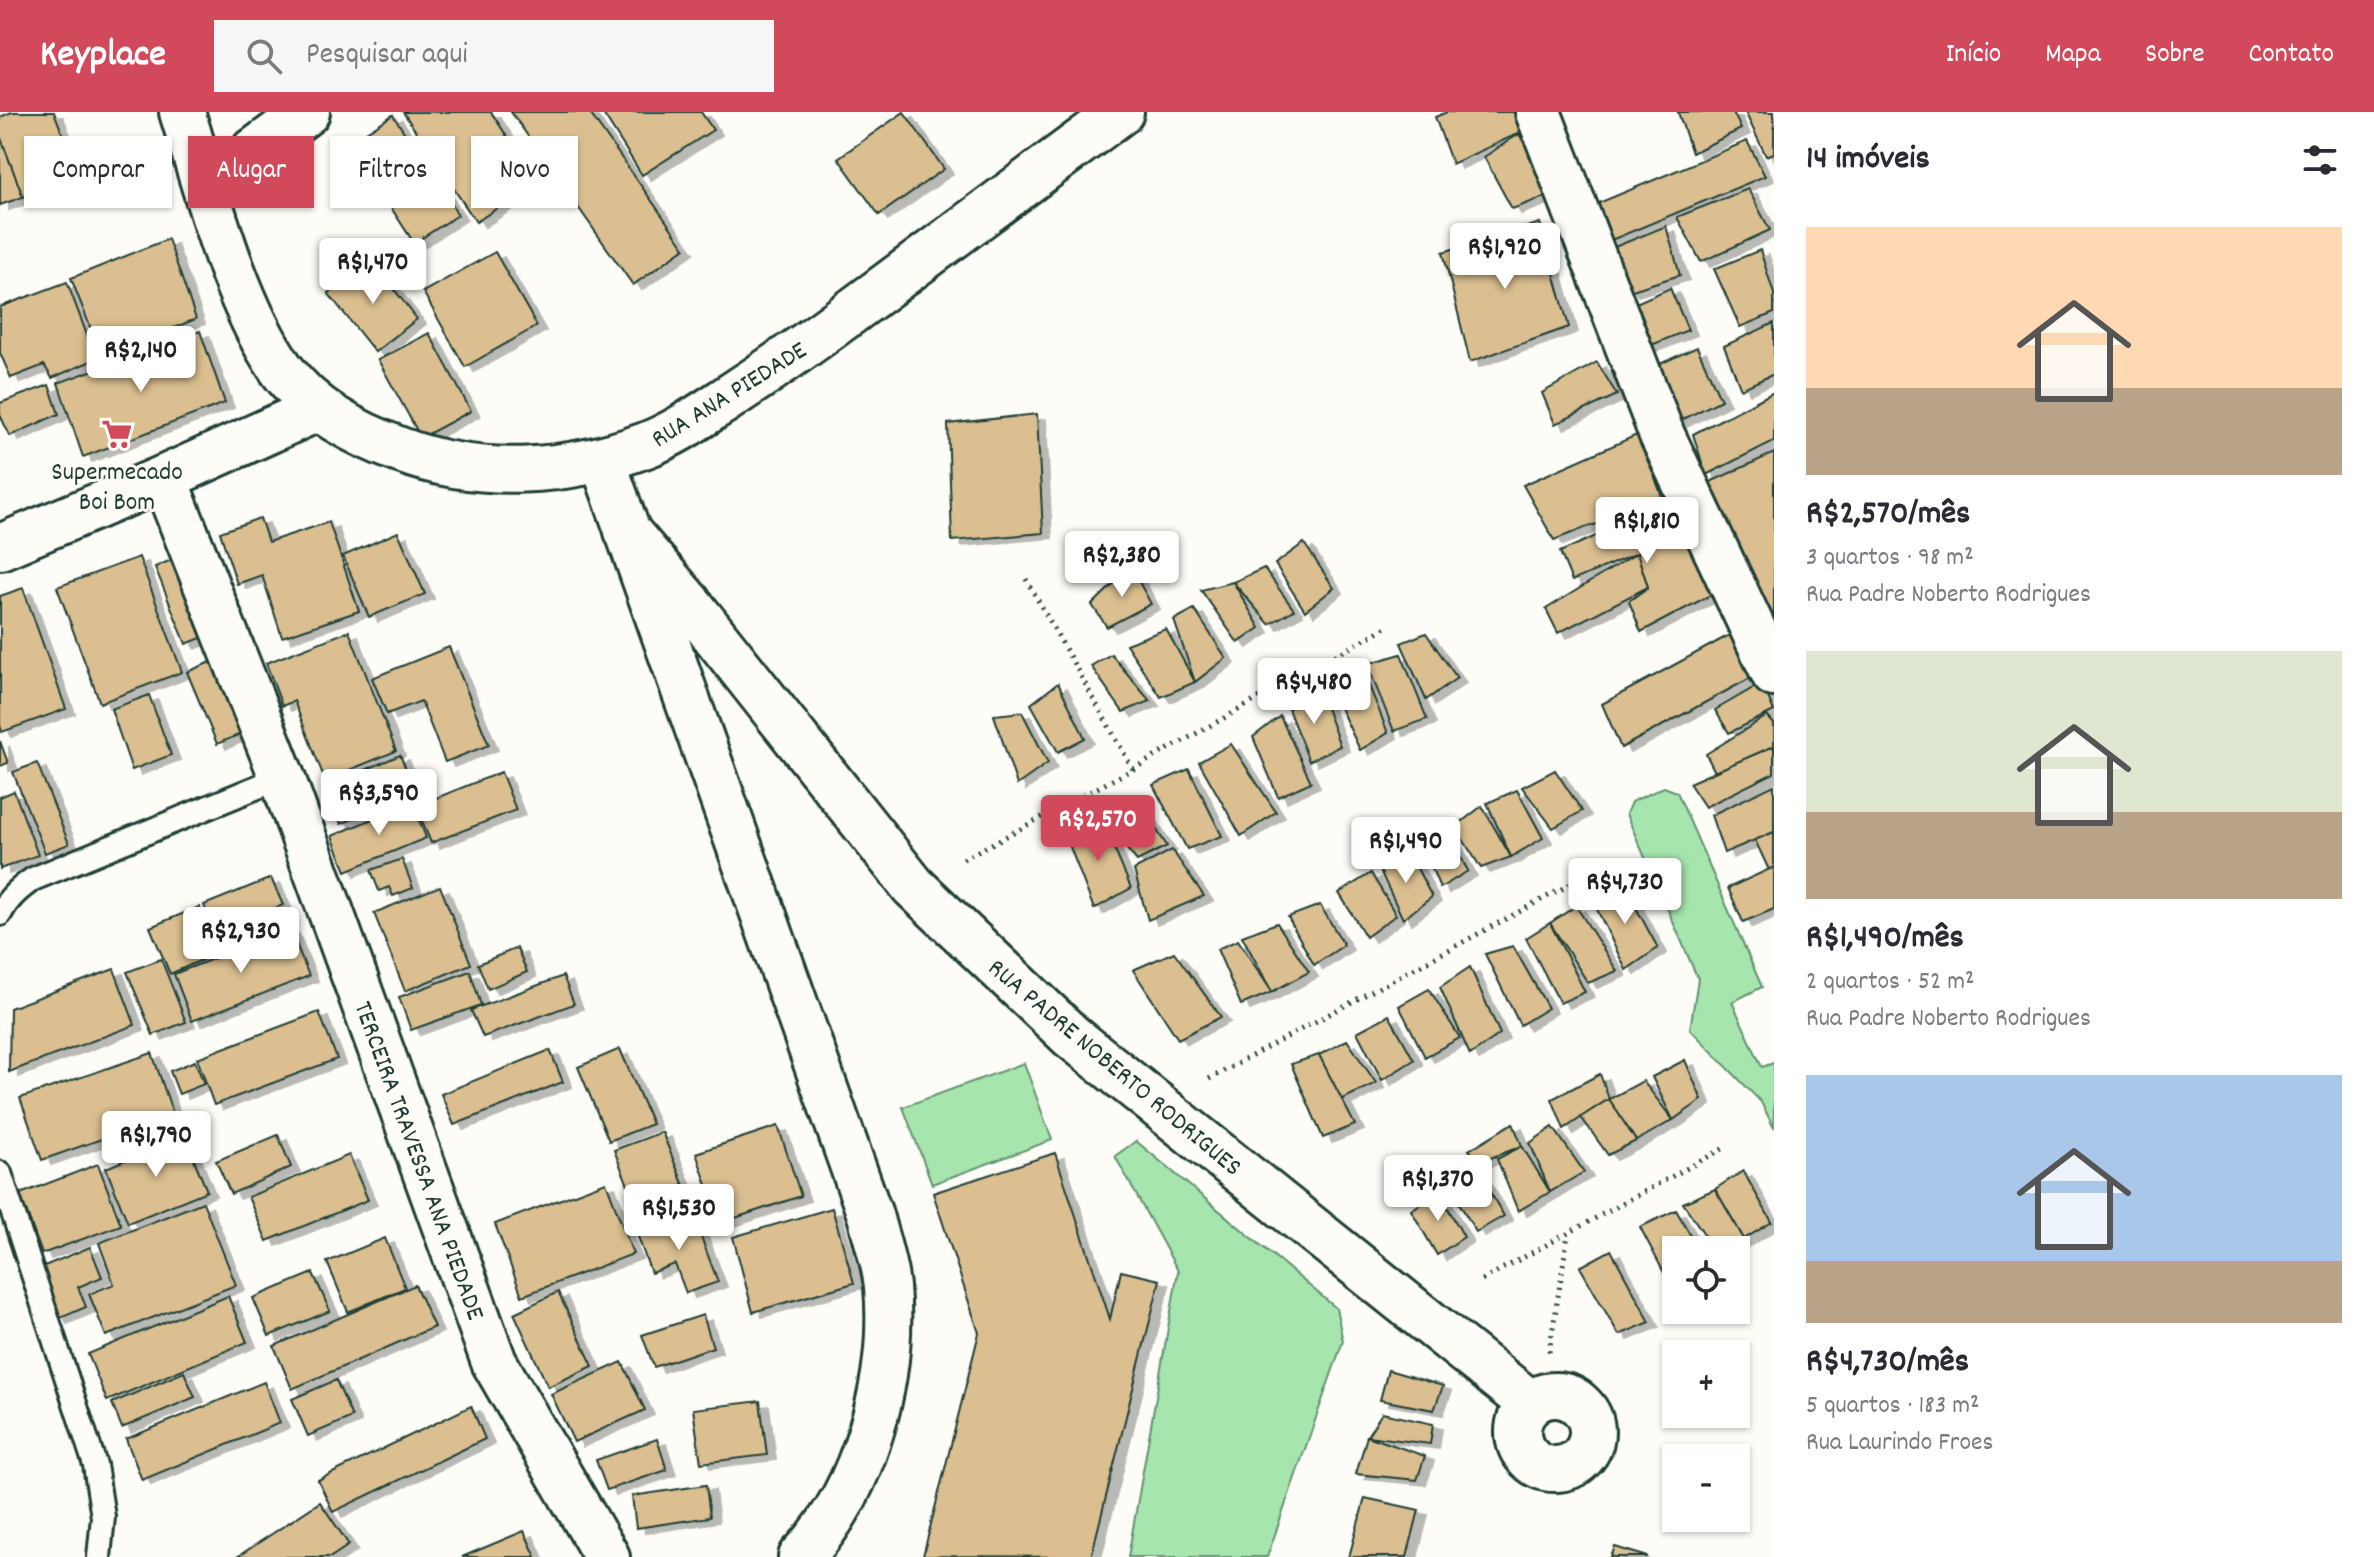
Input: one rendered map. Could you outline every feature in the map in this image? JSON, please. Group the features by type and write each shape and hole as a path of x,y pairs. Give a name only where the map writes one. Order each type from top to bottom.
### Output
{"street":[{"name":"RUA ANA PIEDADE","path":"182,112 189,136"},
{"path":"274,136 307,112"},
{"name":"RUA ANA PIEDADE","path":"212,208 256,325 282,371 317,409 368,439 432,462 495,470 553,468 602,459 650,443 697,418 794,355 1121,112"},
{"path":"1538,112 1662,435 1774,674"},
{"path":"0,547 317,409"},
{"name":"RUA PADRE NOBERTO RODRIGUES","path":"602,459 870,1215 887,1285 885,1372 875,1418 833,1517 801,1557"},
{"name":"TERCEIRA TRAVESSA ANA PIEDADE","path":"164,478 282,777 494,1362 607,1557"},
{"name":"RUA PADRE NOBERTO RODRIGUES","path":"627,531 692,607 913,886 1071,1036 1536,1400"}],"lane":[{"path":"0,914 18,890 33,879 282,777"},
{"path":"0,1173 95,1465 103,1517 99,1557"}],"path":[{"path":"1026,579 1133,769"},
{"path":"913,886 1133,769 1390,625"},
{"path":"1158,1107 1606,865"},
{"path":"1482,1280 1728,1146"},
{"path":"1536,1400 1568,1234"}],"green space":[{"path":"1664,787 1677,792 1762,987 1732,1002 1762,1067 1774,1063 1774,1128 1761,1102 1690,1029 1698,979 1626,814 1631,802"},
{"path":"1024,1063 1052,1140 932,1184 903,1107"},
{"path":"1136,1141 1336,1308 1343,1341 1267,1557 1128,1557 1178,1271 1115,1156"}],"building":[{"path":"12,112 54,112 63,136 24,136 23,197 0,136 0,117"},
{"path":"403,112 491,112 507,136 471,136 471,208 497,208 476,222 455,190 455,136 419,136"},
{"path":"511,112 589,112 685,248 633,285 578,207 578,136 528,136"},
{"path":"602,112 701,112 713,130 642,175"},
{"path":"904,112 944,169 879,215 838,158"},
{"path":"1447,112 1516,112 1524,131 1452,164 1435,117"},
{"path":"1678,112 1733,112 1741,129 1692,153"},
{"path":"1745,112 1774,112 1774,153 1766,156"},
{"path":"393,115 407,136 360,136"},
{"path":"1519,134 1553,194 1512,209 1484,157"},
{"path":"0,136 23,197 0,205"},
{"path":"1747,141 1765,176 1609,241 1594,205"},
{"path":"1748,189 1770,230 1701,262 1677,217"},
{"path":"391,208 453,208 458,215 414,243"},
{"path":"1540,223 1569,327 1470,362 1443,252"},
{"path":"1666,226 1680,275 1629,291 1607,250"},
{"path":"168,239 196,319 102,357 71,278"},
{"path":"1760,250 1774,294 1774,313 1740,327 1714,269"},
{"path":"495,252 537,326 465,367 423,292"},
{"path":"371,259 417,319 375,352 328,293"},
{"path":"67,282 96,359 52,378 44,365 11,378 0,353 0,307"},
{"path":"1670,288 1688,330 1647,347 1629,306"},
{"path":"1774,323 1774,374 1741,389 1724,346"},
{"path":"200,331 225,403 83,457 58,383"},
{"path":"429,333 471,411 421,438 378,360"},
{"path":"1697,347 1721,400 1678,422 1651,368"},
{"path":"1597,362 1617,395 1555,424 1542,393"},
{"path":"49,385 59,414 10,436 0,415 0,403"},
{"path":"1774,392 1774,441 1706,475 1693,434"},
{"path":"1037,414 1043,533 952,541 948,424"},
{"path":"1639,434 1665,505 1587,527 1554,540 1523,485"},
{"path":"1774,453 1774,633 1708,483"},
{"path":"1665,505 1716,592 1641,632 1629,601 1648,587 1637,553 1572,581 1560,552"},
{"path":"260,518 268,542 329,522 359,611 282,637 262,575 237,584 220,532"},
{"path":"398,532 425,594 369,617 343,556"},
{"path":"1304,543 1334,588 1305,611 1275,564"},
{"path":"1637,553 1648,587 1558,633 1546,609"},
{"path":"139,557 182,672 100,703 57,587"},
{"path":"178,557 209,635 186,644 155,567"},
{"path":"1131,567 1151,604 1107,627 1092,605"},
{"path":"1264,568 1294,610 1269,624 1233,582"},
{"path":"1233,582 1260,628 1238,643 1201,590"},
{"path":"23,588 66,709 2,732 0,596"},
{"path":"1194,609 1226,658 1195,682 1174,620"},
{"path":"1166,629 1195,682 1161,697 1126,644"},
{"path":"349,631 396,751 325,780 294,701 282,706 266,663"},
{"path":"1735,632 1756,675 1621,748 1602,704"},
{"path":"1426,633 1457,678 1426,700 1401,643"},
{"path":"449,647 489,745 445,762 421,701 387,714 372,678"},
{"path":"1111,654 1150,701 1123,712 1091,666"},
{"path":"1401,654 1427,719 1394,731 1367,664"},
{"path":"220,658 250,730 217,744 187,672"},
{"path":"1364,673 1388,733 1360,750 1334,695"},
{"path":"1058,683 1085,738 1058,752 1031,704"},
{"path":"1762,683 1774,711 1729,733 1715,710"},
{"path":"1319,689 1340,746 1309,761 1288,709"},
{"path":"149,695 171,755 132,770 111,709"},
{"path":"1022,712 1048,763 1017,785 994,715"},
{"path":"1280,716 1311,782 1278,797 1253,737"},
{"path":"1767,716 1774,724 1774,746 1715,772 1706,754"},
{"path":"0,741 8,763 0,766"},
{"path":"1231,744 1276,812 1241,836 1199,762"},
{"path":"1774,746 1774,773 1705,807 1689,783"},
{"path":"400,755 416,792 341,824 325,787"},
{"path":"37,763 69,844 45,853 13,772"},
{"path":"1189,769 1222,836 1187,849 1153,785"},
{"path":"1555,770 1582,811 1553,828 1522,787"},
{"path":"501,772 516,810 431,843 416,806"},
{"path":"1774,785 1774,832 1724,853 1711,815"},
{"path":"1517,790 1543,838 1511,857 1487,803"},
{"path":"14,791 38,855 0,869 0,797"},
{"path":"1137,799 1167,846 1137,861 1102,820"},
{"path":"412,802 426,838 346,871 332,836"},
{"path":"1482,806 1511,857 1481,868 1455,827"},
{"path":"1102,820 1131,888 1094,909 1065,834"},
{"path":"1447,831 1468,871 1440,888 1423,847"},
{"path":"1774,832 1774,867 1769,870 1755,840"},
{"path":"1172,850 1204,896 1148,920 1134,870"},
{"path":"1408,851 1432,897 1403,919 1380,871"},
{"path":"402,859 413,888 393,896 389,887 379,891 371,870"},
{"path":"1774,867 1774,909 1743,922 1728,888"},
{"path":"1371,873 1396,915 1366,937 1339,893"},
{"path":"271,878 283,905 215,933 204,905"},
{"path":"1623,884 1658,948 1626,970 1592,899"},
{"path":"440,886 471,964 405,991 374,913"},
{"path":"1320,905 1344,945 1314,965 1288,917"},
{"path":"1576,906 1617,971 1588,983 1550,923"},
{"path":"199,907 218,953 170,974 150,927"},
{"path":"1277,923 1309,972 1272,992 1242,936"},
{"path":"1550,923 1585,992 1560,1003 1526,938"},
{"path":"290,929 309,976 192,1021 174,974"},
{"path":"1238,940 1272,992 1241,1005 1217,949"},
{"path":"1513,946 1548,1008 1520,1025 1485,954"},
{"path":"517,948 527,972 488,989 478,964"},
{"path":"1174,952 1221,1017 1178,1039 1133,970"},
{"path":"161,959 186,1022 153,1035 127,972"},
{"path":"1470,967 1500,1034 1470,1055 1440,987"},
{"path":"114,969 135,1025 9,1072 10,1008"},
{"path":"470,971 481,1005 411,1030 399,997"},
{"path":"563,976 574,1004 483,1037 471,1010"},
{"path":"1429,989 1460,1038 1425,1057 1399,1006"},
{"path":"319,1012 337,1059 214,1105 197,1058"},
{"path":"1389,1015 1414,1060 1382,1080 1357,1032"},
{"path":"1347,1040 1376,1083 1341,1100 1319,1055"},
{"path":"620,1049 652,1124 609,1141 578,1067"},
{"path":"550,1050 563,1082 454,1125 441,1094"},
{"path":"152,1053 173,1114 42,1160 20,1098"},
{"path":"1319,1055 1355,1125 1323,1138 1291,1064"},
{"path":"1685,1060 1702,1100 1673,1120 1652,1077"},
{"path":"195,1061 204,1084 179,1094 170,1071"},
{"path":"1600,1074 1609,1099 1564,1129 1552,1099"},
{"path":"1643,1081 1673,1120 1636,1141 1609,1099"},
{"path":"1609,1099 1636,1141 1608,1155 1581,1117"},
{"path":"1513,1123 1522,1146 1480,1162 1469,1150"},
{"path":"778,1126 801,1196 720,1223 696,1153"},
{"path":"1553,1127 1584,1172 1550,1192 1530,1143"},
{"path":"662,1132 684,1186 636,1205 614,1150"},
{"path":"184,1135 207,1191 128,1223 106,1168"},
{"path":"278,1135 291,1167 231,1194 216,1161"},
{"path":"1522,1146 1550,1192 1518,1211 1497,1159"},
{"path":"1055,1153 1110,1319 1121,1271 1160,1280 1091,1557 923,1556 979,1333 933,1193"},
{"path":"349,1155 368,1200 267,1241 248,1197"},
{"path":"98,1164 121,1225 42,1254 20,1194"},
{"path":"1477,1170 1504,1216 1476,1232 1448,1184"},
{"path":"1743,1171 1772,1222 1749,1236 1742,1236 1715,1189"},
{"path":"606,1182 633,1254 522,1296 495,1224"},
{"path":"1715,1189 1742,1236 1705,1236 1683,1203"},
{"path":"1439,1192 1464,1237 1437,1255 1411,1210"},
{"path":"203,1202 236,1285 106,1336 89,1294 114,1284 99,1243"},
{"path":"832,1208 854,1283 753,1312 733,1237"},
{"path":"1676,1210 1691,1236 1662,1236 1662,1269 1640,1227"},
{"path":"692,1213 718,1282 686,1293 675,1264 651,1273 637,1234"},
{"path":"385,1238 405,1288 348,1312 327,1262"},
{"path":"90,1247 102,1277 78,1287 86,1307 58,1319 37,1269"},
{"path":"1611,1250 1650,1322 1619,1335 1580,1267"},
{"path":"313,1273 330,1311 269,1336 253,1298"},
{"path":"415,1285 434,1327 292,1389 274,1346"},
{"path":"558,1292 593,1366 548,1387 514,1313"},
{"path":"228,1296 247,1342 107,1401 88,1354"},
{"path":"703,1315 713,1347 654,1367 642,1335"},
{"path":"622,1362 645,1410 574,1442 551,1394"},
{"path":"1388,1370 1443,1386 1434,1410 1380,1400"},
{"path":"184,1372 195,1397 122,1428 112,1403"},
{"path":"336,1380 352,1417 308,1436 292,1399"},
{"path":"264,1382 280,1423 142,1480 126,1439"},
{"path":"760,1401 767,1455 701,1463 693,1409"},
{"path":"471,1406 485,1439 333,1512 318,1480"},
{"path":"1382,1413 1433,1424 1430,1444 1367,1436"},
{"path":"1367,1436 1425,1456 1417,1480 1356,1474"},
{"path":"657,1439 667,1470 607,1490 596,1460"},
{"path":"706,1485 710,1517 636,1528 632,1496"},
{"path":"1365,1498 1419,1510 1407,1557 1349,1557"},
{"path":"320,1502 349,1545 331,1557 237,1557"},
{"path":"524,1531 536,1557 462,1557"},
{"path":"1615,1547 1648,1557 1611,1557"}],"place":[{"name":"Supermecado Boi Bom","path":"117,434"}]}
